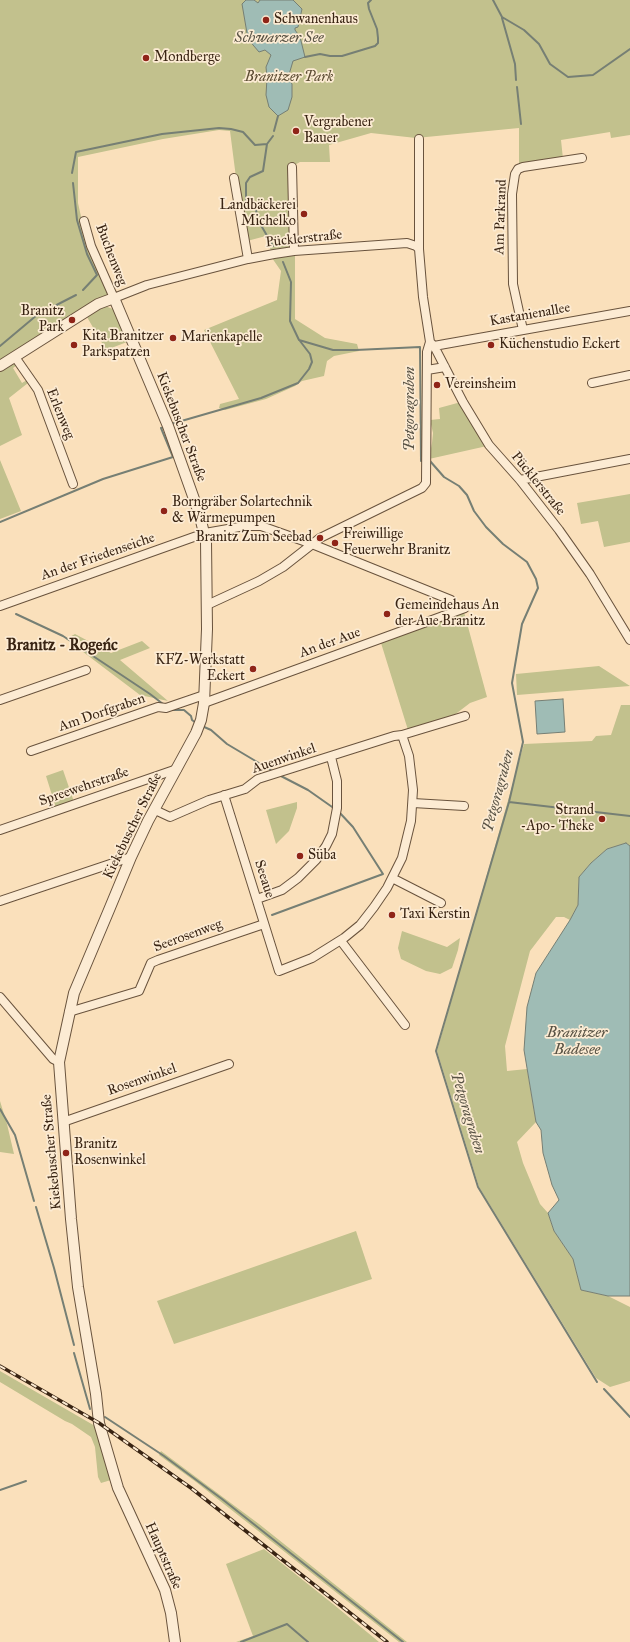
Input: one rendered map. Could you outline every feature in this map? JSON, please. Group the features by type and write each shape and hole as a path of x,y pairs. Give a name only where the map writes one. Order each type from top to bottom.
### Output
{"street":[{"path":"207,605 257,582 283,567 312,544 335,530 425,486 427,480 427,352 432,344 427,330 419,249 419,139"},
{"name":"Am Parkrand","path":"522,330 513,284 512,194 515,174 518,169 522,167 582,158"},
{"path":"292,167 294,251"},
{"path":"234,178 248,259"},
{"name":"Buchenweg","path":"84,221 91,246 114,298"},
{"name":"Pücklerstraße","path":"114,298 147,285 248,259 294,251 407,242 419,249"},
{"path":"0,366 98,304 114,298"},
{"name":"Kiekebuscher Straße","path":"114,298 168,426 204,533 206,541 207,605 204,699 201,720 196,733 131,857 74,993 59,1062 71,1219 78,1287 96,1394 99,1424 114,1479 125,1506"},
{"name":"Kastanienallee","path":"432,344 522,330 630,310"},
{"name":"Pücklerstraße","path":"432,344 463,402 489,445 520,480 586,567 630,640"},
{"name":"Erlenweg","path":"15,357 38,390 73,484"},
{"path":"427,370 444,367"},
{"path":"592,383 630,375"},
{"path":"520,480 630,459"},
{"name":"An der Friedenseiche","path":"0,606 204,533 245,526 261,526 312,544 451,600"},
{"name":"An der Aue","path":"204,699 465,608"},
{"path":"0,700 86,670"},
{"name":"Am Dorfgraben","path":"31,751 158,707 166,708 204,699"},
{"name":"Auenwinkel","path":"155,810 170,816 209,800 245,789 258,779 464,716"},
{"path":"402,735 409,756 413,803 408,839 402,858 378,902 360,924 341,941 405,1025"},
{"path":"257,900 282,890 307,870 326,846 332,834 338,790 331,757"},
{"name":"Spreewehrstraße","path":"0,830 177,769"},
{"name":"Seeaue","path":"224,796 279,971 312,958 341,941"},
{"path":"413,803 464,806"},
{"path":"0,901 131,857"},
{"path":"392,878 441,903"},
{"name":"Seerosenweg","path":"70,1012 140,991 152,963 158,960 264,924"},
{"path":"0,997 53,1059 59,1062"},
{"name":"Rosenwinkel","path":"63,1122 229,1064"},
{"name":"Hauptstraße","path":"125,1506 165,1590 171,1612 175,1642"}],"green space":[{"name":"Branitzer Park","path":"0,0 630,0 630,135 611,138 610,132 561,140 563,159 519,166 519,128 416,138 371,133 329,145 330,162 300,162 291,167 292,249 271,251 266,236 247,241 238,193 230,131 219,130 163,139 78,157 78,203 82,221 111,294 0,362"},
{"path":"295,255 295,319 325,338 357,344 359,351 334,356 327,361 324,376 302,381 295,386 266,399 225,410 219,408 220,404 239,399 204,330 277,300 281,271 272,258"},
{"path":"105,306 113,309 127,342 106,350 87,317"},
{"path":"15,362 17,365 13,368 22,383 27,380 28,383 9,398 22,435 0,446 0,372"},
{"path":"461,402 487,446 429,459 433,433 430,420 440,419 439,408"},
{"path":"0,460 21,511 0,519"},
{"path":"630,494 630,542 604,547 598,521 581,524 577,503"},
{"path":"464,612 487,697 470,703 453,716 408,730 381,643"},
{"path":"75,634 111,653 142,641 150,648 120,660 168,701 140,695 66,639"},
{"path":"599,666 630,686 517,695 516,674"},
{"path":"621,705 630,705 630,846 626,843 607,849 591,863 579,877 578,905 570,920 564,917 556,917 530,951 505,1046 507,1071 527,1069 536,1122 517,1142 523,1163 540,1204 548,1213 554,1231 573,1259 581,1290 608,1296 630,1307 630,1381 610,1387 596,1378 479,1187 437,1051 524,744 592,741 596,736 611,735"},
{"path":"63,770 74,802 56,808 46,776"},
{"path":"297,802 297,808 289,831 276,844 266,810"},
{"path":"402,931 447,947 460,938 452,968 440,974 426,971 401,959 398,948"},
{"path":"0,1101 7,1124 14,1154 0,1152"},
{"path":"356,1231 372,1279 174,1344 157,1301"},
{"path":"0,1371 95,1426 111,1480 101,1483 98,1477 95,1447 91,1437 72,1424 0,1382"},
{"path":"161,1451 259,1524 407,1642 399,1642 196,1482 159,1455"},
{"path":"264,1549 379,1642 236,1642 253,1636 226,1564"}],"water":[{"name":"Schwarzer See","path":"246,0 254,0 258,3 260,0 293,0 302,9 298,27 295,28 295,30 300,37 305,57 293,61 288,78 292,84 292,97 288,110 278,116 269,107 266,95 266,67 271,55 265,50 259,52 248,39 242,4"},
{"path":"563,699 565,732 537,734 535,701"},
{"name":"Branitzer Badesee","path":"626,843 630,846 630,1296 608,1296 581,1290 573,1259 554,1231 548,1213 559,1200 552,1185 543,1153 541,1130 536,1122 524,1050 527,1007 536,973 578,905 579,877 591,863 607,849"}],"waterway":[{"path":"305,57 320,54 342,56 375,46 378,43 378,38 377,29 369,9 368,3 371,0"},
{"path":"493,0 502,17 524,30 539,44 550,64 568,77 593,75 630,49"},
{"path":"502,18 515,64 516,80"},
{"path":"517,87 521,124"},
{"name":"Petgoragraben","path":"274,131 278,116"},
{"path":"72,173 76,152 162,134 219,128 231,129 243,132 255,145 267,144"},
{"name":"Petgoragraben","path":"273,136 267,144 263,171 250,177 246,183 247,206 255,208 262,227 273,246"},
{"path":"73,183 77,220 87,254 97,275 83,290"},
{"name":"Petgoragraben","path":"283,262 291,282 290,321 299,340 333,350 420,347 421,461 423,461"},
{"path":"0,346 37,315 76,295"},
{"path":"171,424 261,398 298,383 309,369 312,362 310,354 300,341"},
{"path":"0,522 103,479 173,457 161,428 165,427"},
{"name":"Petgoragraben","path":"427,461 430,461 444,477 459,486 467,495 474,511 486,527 503,544 527,562 536,579 538,588 522,624 512,683 523,742 509,802 436,1051 478,1187 597,1382"},
{"path":"16,614 63,636 163,704"},
{"path":"171,710 184,710 196,723"},
{"path":"202,726 211,730 227,744 274,772"},
{"path":"279,775 308,790 335,809"},
{"path":"509,802 630,816"},
{"path":"272,915 383,874 353,827 339,812"},
{"path":"0,1109 15,1135 34,1201"},
{"path":"36,1207 74,1345"},
{"path":"74,1353 90,1409"},
{"name":"Petgoragraben","path":"604,1389 630,1417"},
{"path":"105,1417 164,1456 222,1499 403,1642"},
{"path":"0,1490 26,1481"},
{"path":"241,1642 287,1624 308,1642"}],"railway":[{"path":"0,1366 99,1423 191,1488 387,1642"}],"place":[{"name":"Schwanenhaus","path":"266,20"},
{"name":"Mondberge","path":"146,58"},
{"name":"Vergrabener Bauer","path":"296,131"},
{"name":"Landbäckerei Michelko","path":"304,214"},
{"name":"Branitz Park","path":"72,320"},
{"name":"Marienkapelle","path":"173,338"},
{"name":"Kita Branitzer Parkspatzen","path":"74,345"},
{"name":"Küchenstudio Eckert","path":"491,345"},
{"name":"Vereinsheim","path":"437,385"},
{"name":"Borngräber Solartechnik & Wärmepumpen","path":"164,511"},
{"name":"Branitz Zum Seebad","path":"320,538"},
{"name":"Freiwillige Feuerwehr Branitz","path":"335,543"},
{"name":"Gemeindehaus An der Aue Branitz","path":"387,614"},
{"name":"KFZ-Werkstatt Eckert","path":"253,669"},
{"name":"Strand -Apo- Theke","path":"602,819"},
{"name":"Süba","path":"300,856"},
{"name":"Taxi Kerstin","path":"392,915"},
{"name":"Branitz Rosenwinkel","path":"66,1153"}],"district":[{"name":"Branitz - Rogeńc","path":"62,646"}]}
